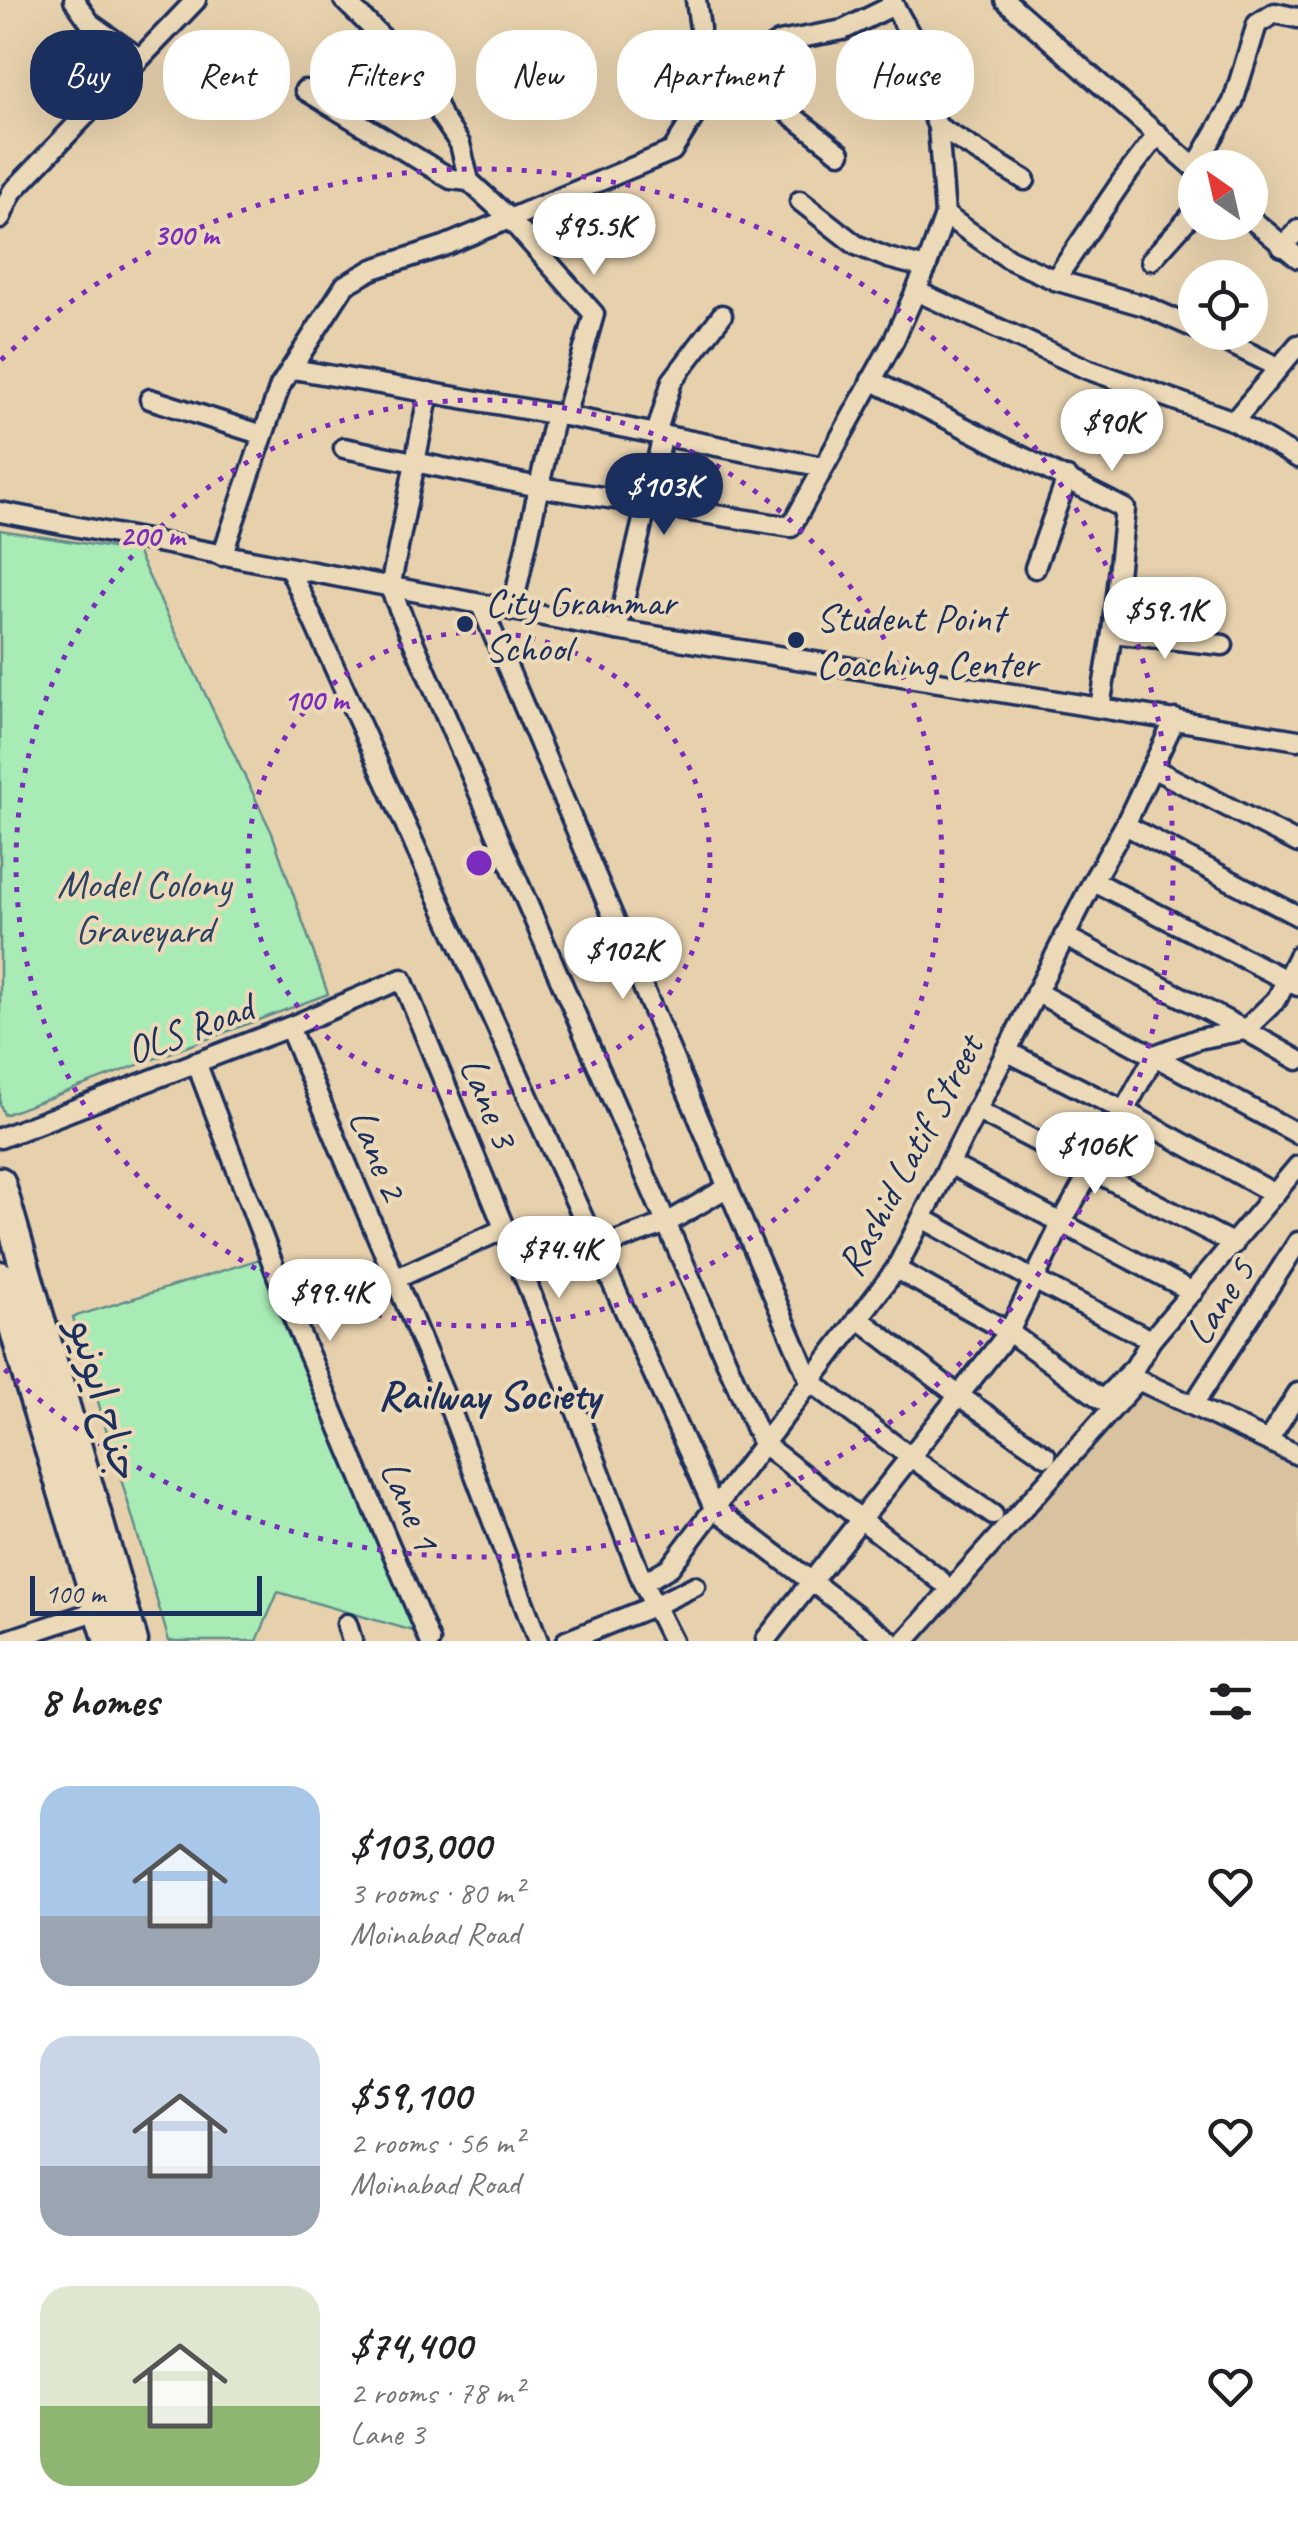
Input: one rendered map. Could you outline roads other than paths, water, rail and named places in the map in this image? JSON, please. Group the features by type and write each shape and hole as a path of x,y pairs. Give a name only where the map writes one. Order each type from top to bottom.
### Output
{"highway":[{"name":"جناح ایونیو","path":"0,1182 132,1641"},
{"name":"جناح ایونیو","path":"0,1276 108,1641"}],"street":[{"path":"74,0 99,30"},
{"path":"143,54 196,0"},
{"path":"344,0 427,82 441,116 460,144 469,181 508,217 594,314 539,487 512,610"},
{"path":"696,0 700,30"},
{"path":"1005,0 1178,152"},
{"path":"344,448 539,487 791,527 916,291 946,215 938,128 910,63 913,40 892,3 843,30 816,35"},
{"path":"1205,150 1233,102 1257,24 1275,13 1298,18"},
{"path":"305,90 451,179 469,181"},
{"path":"0,219 12,192 80,120"},
{"path":"222,556 280,386 345,286 374,269 444,246 672,151 692,120"},
{"path":"798,120 840,152"},
{"path":"938,128 1025,180"},
{"path":"1055,280 1158,134"},
{"path":"800,200 856,245 926,268"},
{"path":"946,215 1009,259 1055,280 1145,306 1178,321"},
{"path":"1151,260 1178,230"},
{"path":"1268,233 1290,252 1298,230"},
{"path":"916,291 1087,370 1234,421 1298,458"},
{"path":"617,630 672,382 722,315"},
{"path":"1234,421 1298,345"},
{"path":"1243,350 1278,367"},
{"path":"294,369 560,415 823,467"},
{"path":"871,380 1126,510 1100,707"},
{"path":"429,392 390,588 762,1442 941,1581"},
{"path":"150,399 263,435"},
{"path":"1035,568 1067,478"},
{"path":"0,512 617,630 1298,740"},
{"path":"290,568 714,1508 889,1640"},
{"path":"481,604 810,1380 993,1515"},
{"path":"1112,632 1223,645"},
{"name":"Rashid Latif Street","path":"643,1583 670,1566 896,1268 1092,880 1125,825 1175,719"},
{"path":"1152,768 1298,844"},
{"path":"1125,825 1298,916"},
{"path":"1092,880 1292,983"},
{"path":"1064,936 1298,1060"},
{"path":"766,1639 1009,1332 1062,1222 1155,1055 1245,1030 1292,983 1298,956"},
{"name":"OLS Road","path":"0,1138 290,1027 402,979"},
{"name":"Lane 3","path":"402,979 643,1583 672,1641"},
{"path":"1036,992 1298,1134"},
{"name":"Lane 2","path":"290,1027 450,1411 538,1641"},
{"path":"1006,1051 1124,1110 1275,1194"},
{"name":"Lane 1","path":"196,1062 293,1317 430,1641"},
{"path":"976,1110 1234,1244"},
{"path":"949,1164 1193,1292"},
{"path":"896,1268 1009,1332 1102,1400 1134,1367 1151,1340 1298,1166"},
{"path":"523,1275 668,1223 728,1187"},
{"path":"922,1218 1151,1340"},
{"path":"293,1317 394,1280 504,1229"},
{"name":"Lane 5","path":"1199,1396 1298,1242"},
{"path":"858,1318 1046,1456"},
{"path":"1134,1367 1298,1442"},
{"path":"905,1641 1138,1380 1298,1455"},
{"path":"1274,1431 1298,1393"},
{"path":"566,1641 695,1586"},
{"path":"5,1641 99,1610"}],"place":[{"name":"City Grammar School","path":"465,624"},
{"name":"Student Point Coaching Center","path":"796,640"}],"district":[{"name":"Railway Society","path":"489,1394"}],"park label":[{"name":"Model Colony Graveyard","path":"144,906"}]}
